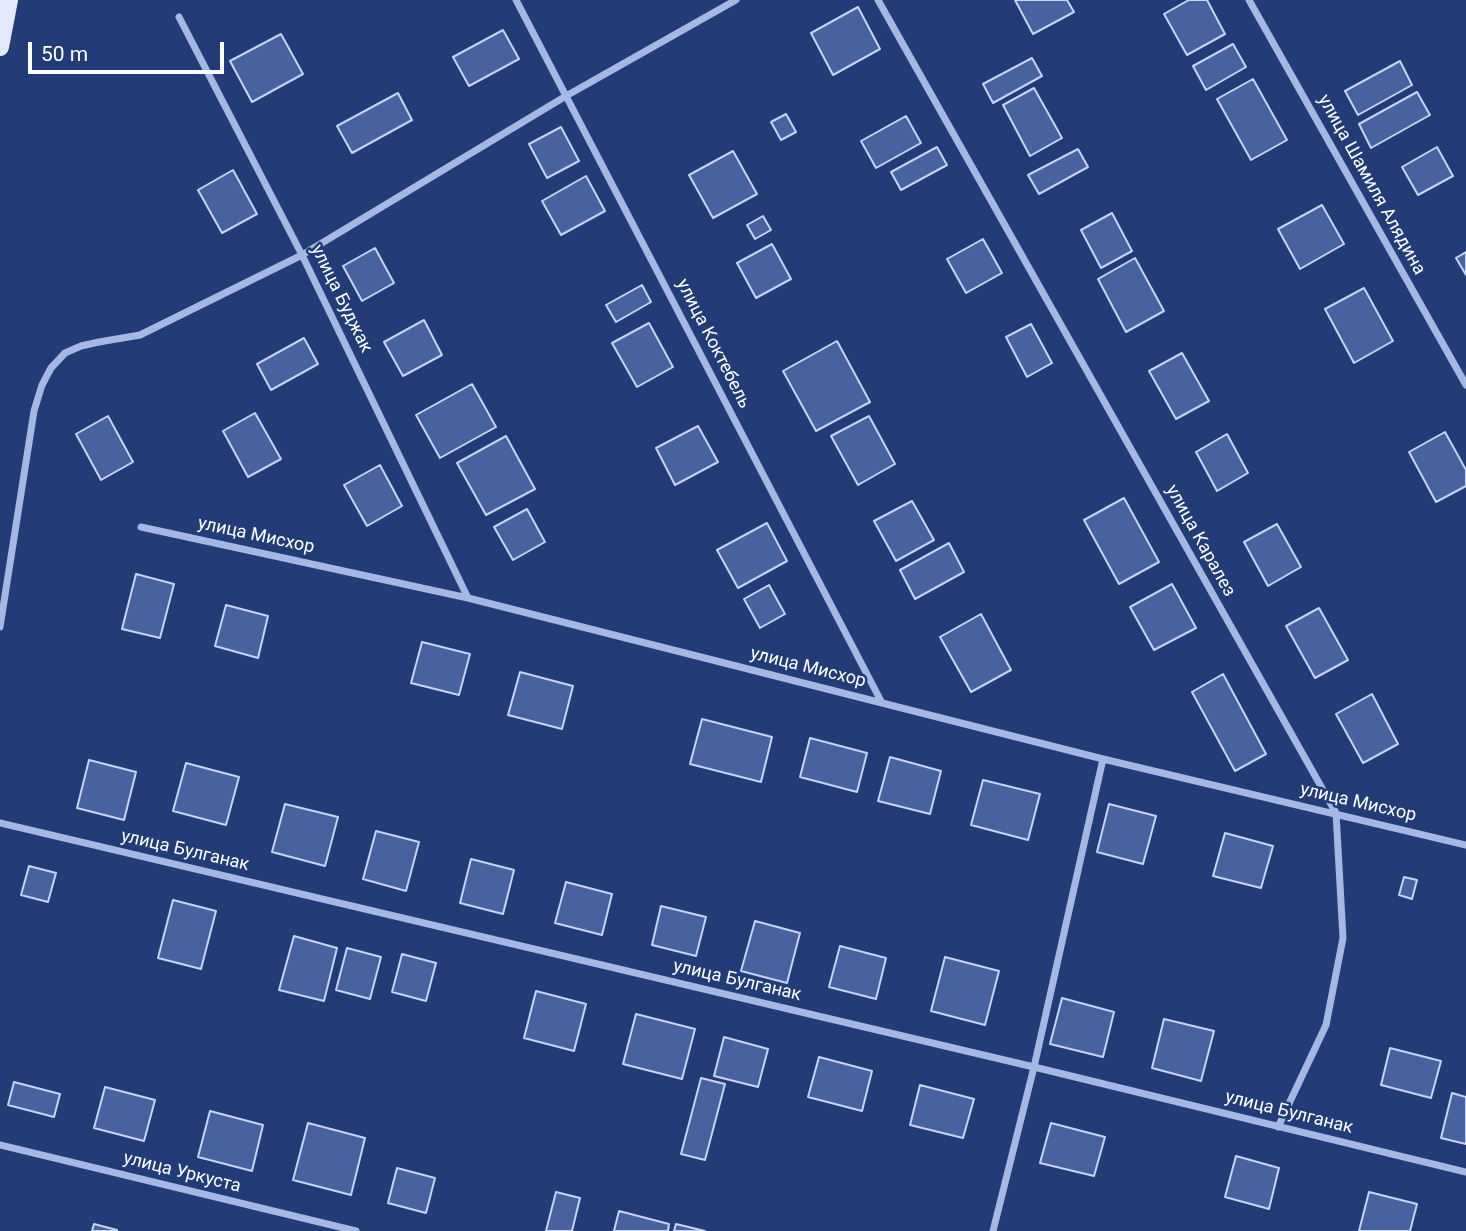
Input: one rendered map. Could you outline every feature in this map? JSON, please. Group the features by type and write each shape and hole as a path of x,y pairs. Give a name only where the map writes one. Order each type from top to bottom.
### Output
{"main road":[{"path":"0,47 9,0"}],"street":[{"name":"улица Коктебель","path":"516,0 882,703"},
{"path":"0,627 34,411 51,368 65,353 99,342 140,335 302,255 566,96 736,0"},
{"name":"улица Каралез","path":"878,0 1336,813 1343,938 1326,1025 1278,1127"},
{"name":"улица Шамиля Алядина","path":"1249,0 1466,385"},
{"name":"улица Буджак","path":"179,17 302,255 468,598"},
{"name":"улица Мисхор","path":"141,527 468,598 1102,759 1466,845"},
{"path":"993,1231 1034,1067 1102,759"},
{"name":"улица Булганак","path":"0,823 1466,1172"},
{"name":"улица Уркуста","path":"0,1145 356,1231"}],"building":[{"path":"1015,0 1067,0 1074,12 1033,34"},
{"path":"1189,0 1207,0 1225,34 1187,55 1164,14"},
{"path":"858,7 880,49 833,75 811,33"},
{"path":"503,30 519,59 469,86 453,57"},
{"path":"281,34 303,74 252,102 230,61"},
{"path":"1233,44 1246,67 1206,90 1193,66"},
{"path":"1032,58 1042,76 993,103 983,84"},
{"path":"1400,61 1412,85 1358,115 1345,91"},
{"path":"1253,79 1287,140 1251,160 1217,99"},
{"path":"1034,88 1062,138 1030,156 1003,105"},
{"path":"1417,92 1430,115 1371,148 1359,124"},
{"path":"398,93 412,120 352,153 337,126"},
{"path":"786,114 796,132 781,140 771,122"},
{"path":"906,116 921,143 876,168 861,141"},
{"path":"561,127 579,161 547,178 529,144"},
{"path":"937,147 947,165 901,190 891,172"},
{"path":"1437,147 1453,176 1418,195 1402,167"},
{"path":"1078,149 1088,167 1039,194 1028,175"},
{"path":"733,151 757,194 713,218 689,175"},
{"path":"233,170 257,214 222,233 198,190"},
{"path":"586,176 605,211 561,235 542,201"},
{"path":"1322,205 1344,244 1300,269 1278,229"},
{"path":"1112,213 1132,251 1101,268 1081,230"},
{"path":"763,216 771,230 755,239 747,225"},
{"path":"983,239 1002,273 966,293 947,259"},
{"path":"772,244 791,279 756,298 737,263"},
{"path":"375,248 394,283 362,301 343,266"},
{"path":"1466,252 1466,275 1456,258"},
{"path":"1135,258 1164,311 1126,332 1098,279"},
{"path":"642,285 651,302 616,322 606,305"},
{"path":"1364,288 1393,341 1354,363 1325,309"},
{"path":"424,320 442,355 403,376 384,342"},
{"path":"649,323 673,367 637,387 612,343"},
{"path":"1031,324 1052,363 1027,377 1006,337"},
{"path":"304,338 318,364 271,390 257,364"},
{"path":"837,341 870,402 816,431 783,371"},
{"path":"1182,353 1209,401 1176,419 1149,371"},
{"path":"472,384 496,427 440,458 416,415"},
{"path":"255,413 281,459 248,477 223,431"},
{"path":"108,416 133,462 101,480 76,434"},
{"path":"869,416 895,464 858,485 831,436"},
{"path":"698,426 718,462 675,485 656,448"},
{"path":"1445,432 1466,470 1466,486 1436,502 1409,452"},
{"path":"1227,434 1248,473 1217,491 1196,452"},
{"path":"506,436 535,489 486,515 457,463"},
{"path":"380,465 402,506 367,526 344,485"},
{"path":"1124,498 1159,562 1119,584 1084,520"},
{"path":"912,501 934,540 896,561 874,521"},
{"path":"527,509 545,542 513,560 494,527"},
{"path":"767,523 787,561 738,588 717,550"},
{"path":"1277,524 1301,567 1268,586 1244,542"},
{"path":"949,543 964,572 915,599 900,570"},
{"path":"136,574 174,584 160,638 122,629"},
{"path":"1172,584 1196,628 1154,650 1130,607"},
{"path":"769,585 785,614 760,628 744,599"},
{"path":"226,605 268,616 258,658 215,646"},
{"path":"1319,608 1348,660 1315,678 1286,626"},
{"path":"981,614 1011,670 971,692 940,637"},
{"path":"422,642 470,654 459,695 411,683"},
{"path":"520,672 573,686 562,729 508,715"},
{"path":"1223,674 1266,754 1235,771 1192,692"},
{"path":"1372,694 1398,744 1363,763 1336,714"},
{"path":"702,719 772,737 761,782 690,764"},
{"path":"810,738 867,753 857,792 800,777"},
{"path":"890,757 941,771 930,814 878,801"},
{"path":"89,760 136,772 124,820 77,808"},
{"path":"186,763 239,777 226,825 173,811"},
{"path":"983,780 1040,794 1028,840 971,825"},
{"path":"285,804 338,817 325,866 272,852"},
{"path":"1109,804 1156,816 1143,864 1097,852"},
{"path":"376,831 419,842 406,891 363,879"},
{"path":"1225,833 1273,846 1261,888 1213,876"},
{"path":"471,859 514,870 503,914 460,903"},
{"path":"29,866 56,873 48,902 21,895"},
{"path":"1404,877 1417,880 1412,899 1399,895"},
{"path":"566,882 612,894 602,935 555,923"},
{"path":"173,900 216,911 201,969 158,958"},
{"path":"661,906 706,917 696,956 652,945"},
{"path":"755,921 800,933 787,983 741,971"},
{"path":"294,936 337,948 324,1001 279,990"},
{"path":"840,946 886,958 876,999 829,987"},
{"path":"347,948 381,957 370,999 336,990"},
{"path":"402,954 436,963 426,1001 392,992"},
{"path":"945,957 999,971 985,1025 931,1011"},
{"path":"536,991 586,1004 574,1051 524,1038"},
{"path":"1062,998 1114,1012 1103,1057 1050,1044"},
{"path":"636,1014 695,1029 682,1079 623,1064"},
{"path":"1164,1019 1214,1031 1201,1081 1152,1068"},
{"path":"724,1037 768,1049 758,1087 714,1076"},
{"path":"1390,1048 1441,1061 1431,1098 1381,1085"},
{"path":"819,1057 872,1071 862,1111 808,1097"},
{"path":"701,1078 725,1084 705,1160 681,1154"},
{"path":"14,1082 60,1094 54,1117 8,1105"},
{"path":"920,1085 974,1099 963,1138 910,1125"},
{"path":"105,1087 155,1100 144,1141 94,1128"},
{"path":"1452,1093 1466,1097 1466,1144 1441,1138"},
{"path":"210,1111 263,1125 252,1171 198,1157"},
{"path":"308,1123 365,1138 351,1195 293,1180"},
{"path":"1051,1123 1105,1137 1094,1176 1040,1163"},
{"path":"1236,1156 1279,1168 1269,1209 1225,1197"},
{"path":"397,1168 435,1178 426,1213 388,1203"},
{"path":"556,1192 580,1198 572,1231 546,1231"},
{"path":"1369,1192 1417,1204 1410,1231 1359,1231"},
{"path":"619,1211 669,1224 668,1231 614,1231"},
{"path":"94,1224 117,1230 117,1231 92,1231"},
{"path":"676,1224 705,1231 674,1231"}]}
